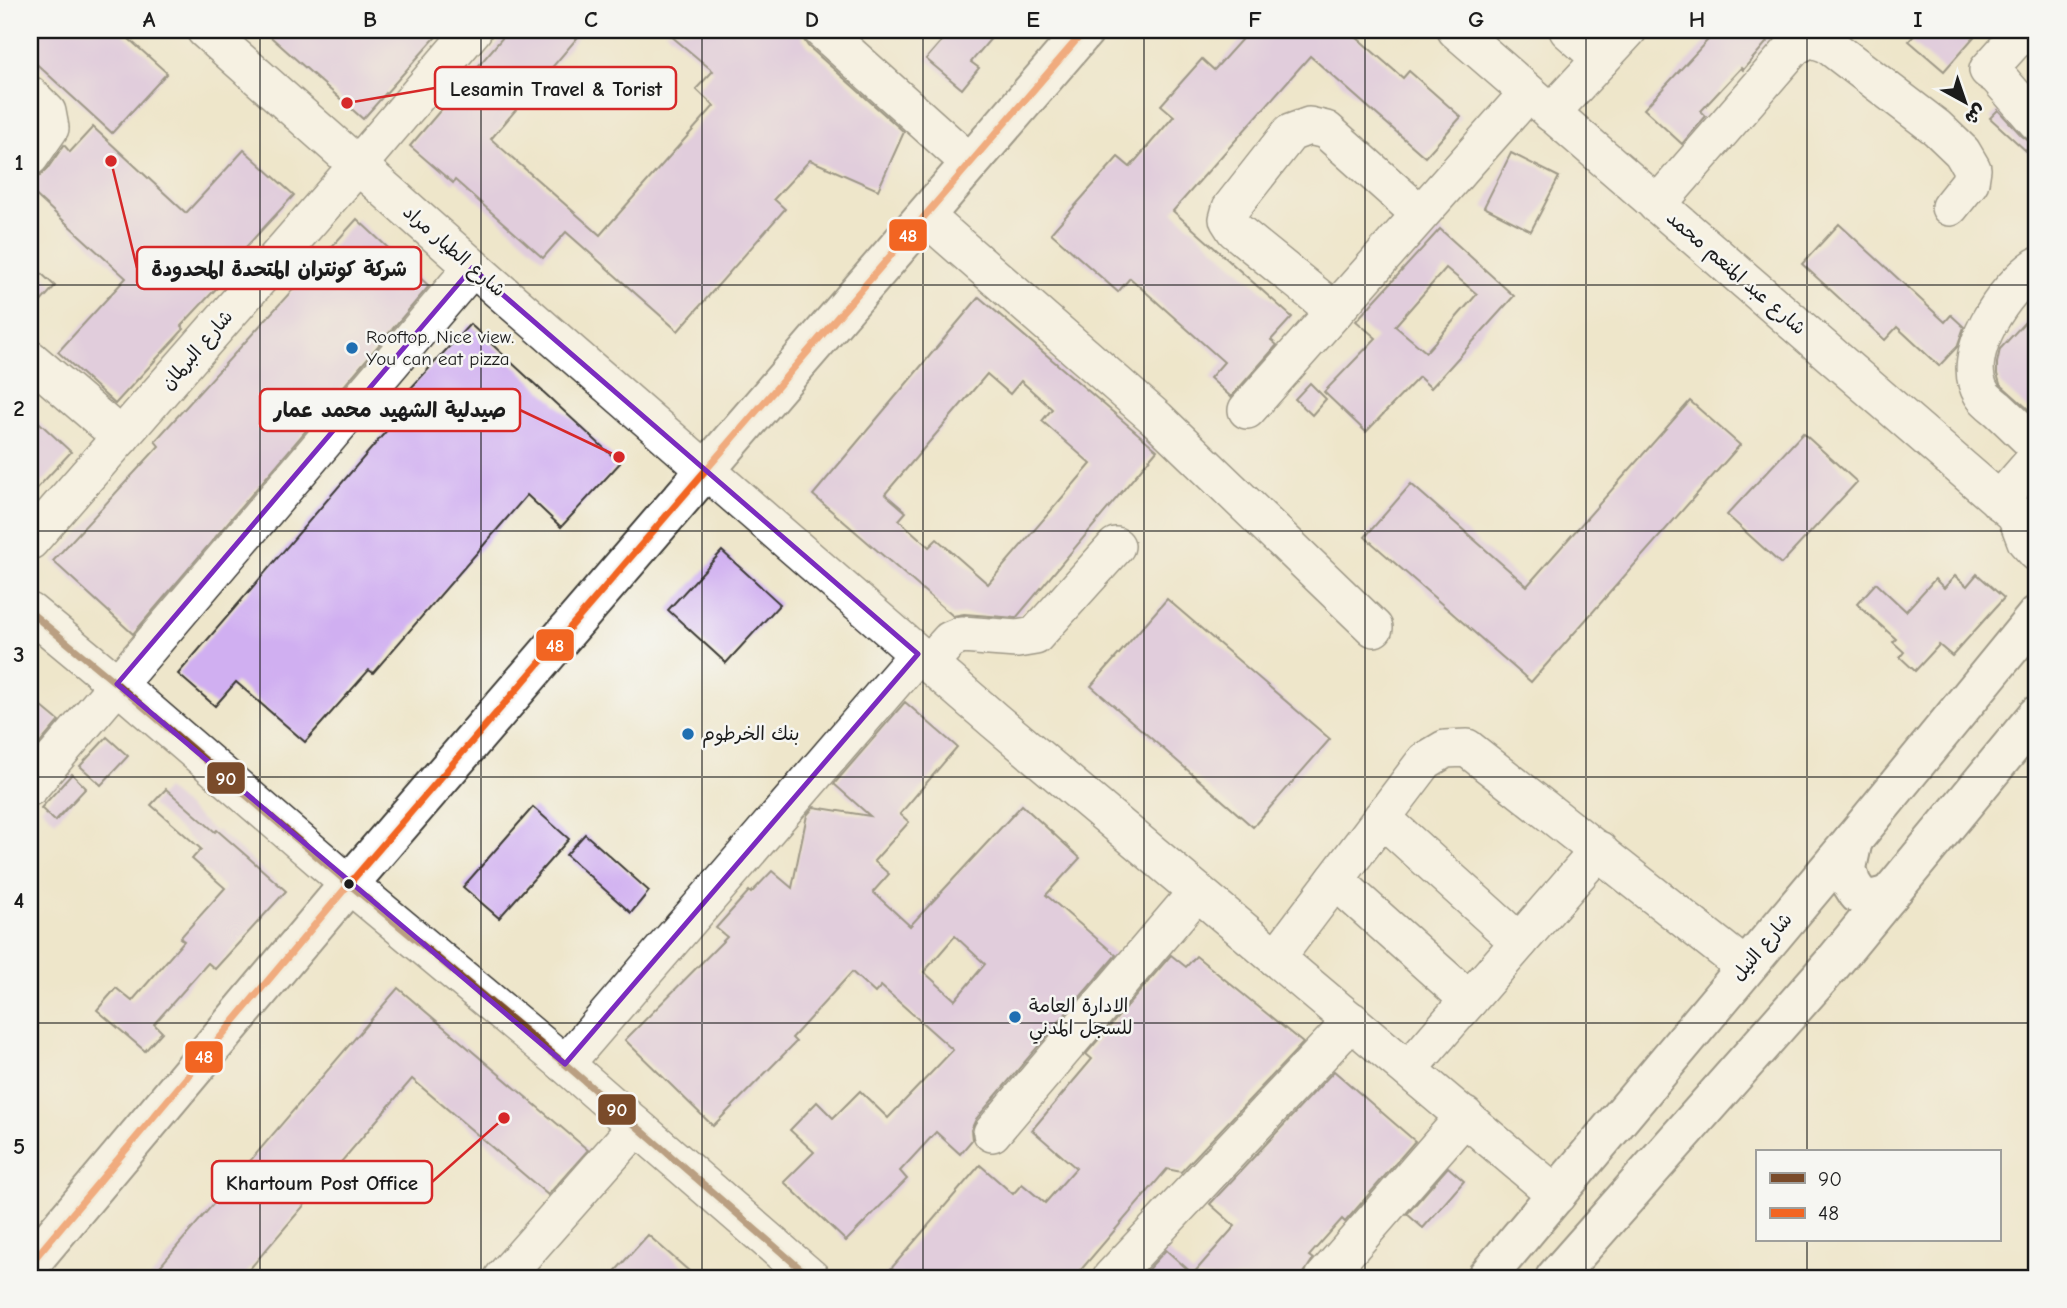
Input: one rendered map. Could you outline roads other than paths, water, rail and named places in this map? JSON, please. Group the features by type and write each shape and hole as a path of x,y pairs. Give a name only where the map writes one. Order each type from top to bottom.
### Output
{"main road":[{"path":"30,1264 349,884 1085,30"},
{"name":"شارع النيل","path":"1486,1278 1853,840 2037,615"},
{"path":"1555,1278 1833,963 2037,715"},
{"path":"1853,840 1847,868 1851,883 1858,894 1870,900 1889,895"}],"street":[{"name":"شارع الطيار مراد","path":"205,30 472,268 995,721 1557,1195"},
{"name":"شارع البرلمان","path":"30,541 472,30"},
{"path":"822,30 970,163"},
{"name":"شارع عبد المنعم محمد","path":"1456,30 2018,513 2026,541 2037,553"},
{"path":"1569,30 1601,59"},
{"path":"1247,410 1420,214 1540,103 1601,59 1628,30"},
{"path":"2024,30 1988,71 1997,76 2037,122"},
{"path":"1657,205 1794,47 1810,38 1827,44 1884,85 1962,152 1972,169 1969,182 1950,208"},
{"path":"30,95 47,112 50,128 30,157"},
{"path":"1335,311 1235,230 1228,219 1231,208 1290,133 1309,126 1326,130 1420,214"},
{"path":"925,216 1157,419 1374,628"},
{"path":"2037,265 2020,281 1990,319 1977,345 1975,369 1982,394 2037,446"},
{"path":"30,787 472,268"},
{"path":"30,359 121,437"},
{"path":"2018,513 2037,457"},
{"path":"565,1064 924,658 962,635 1017,639 1035,636 1116,546"},
{"path":"30,612 565,1064 635,1128 811,1278"},
{"path":"1276,958 1425,761 1446,749 1467,748 1745,967"},
{"path":"1382,818 1519,942"},
{"path":"1409,1069 1598,850"},
{"path":"1335,880 1469,1000"},
{"path":"992,1133 1197,892"},
{"path":"1111,1278 1352,1021"},
{"path":"1324,1278 1465,1116"},
{"path":"522,1272 635,1128"}],"place":[{"name":"Lesamin Travel & Torist","path":"347,103"},
{"name":"شركة كونتران المتحدة المحدودة","path":"111,161"},
{"name":"Rooftop. Nice view. You can eat pizza","path":"352,348"},
{"name":"صيدلية الشهيد محمد عمار","path":"619,457"},
{"name":"بنك الخرطوم","path":"688,734"},
{"name":"الادارة العامة للسجل المدني","path":"1015,1017"},
{"name":"Khartoum Post Office","path":"504,1118"}]}
